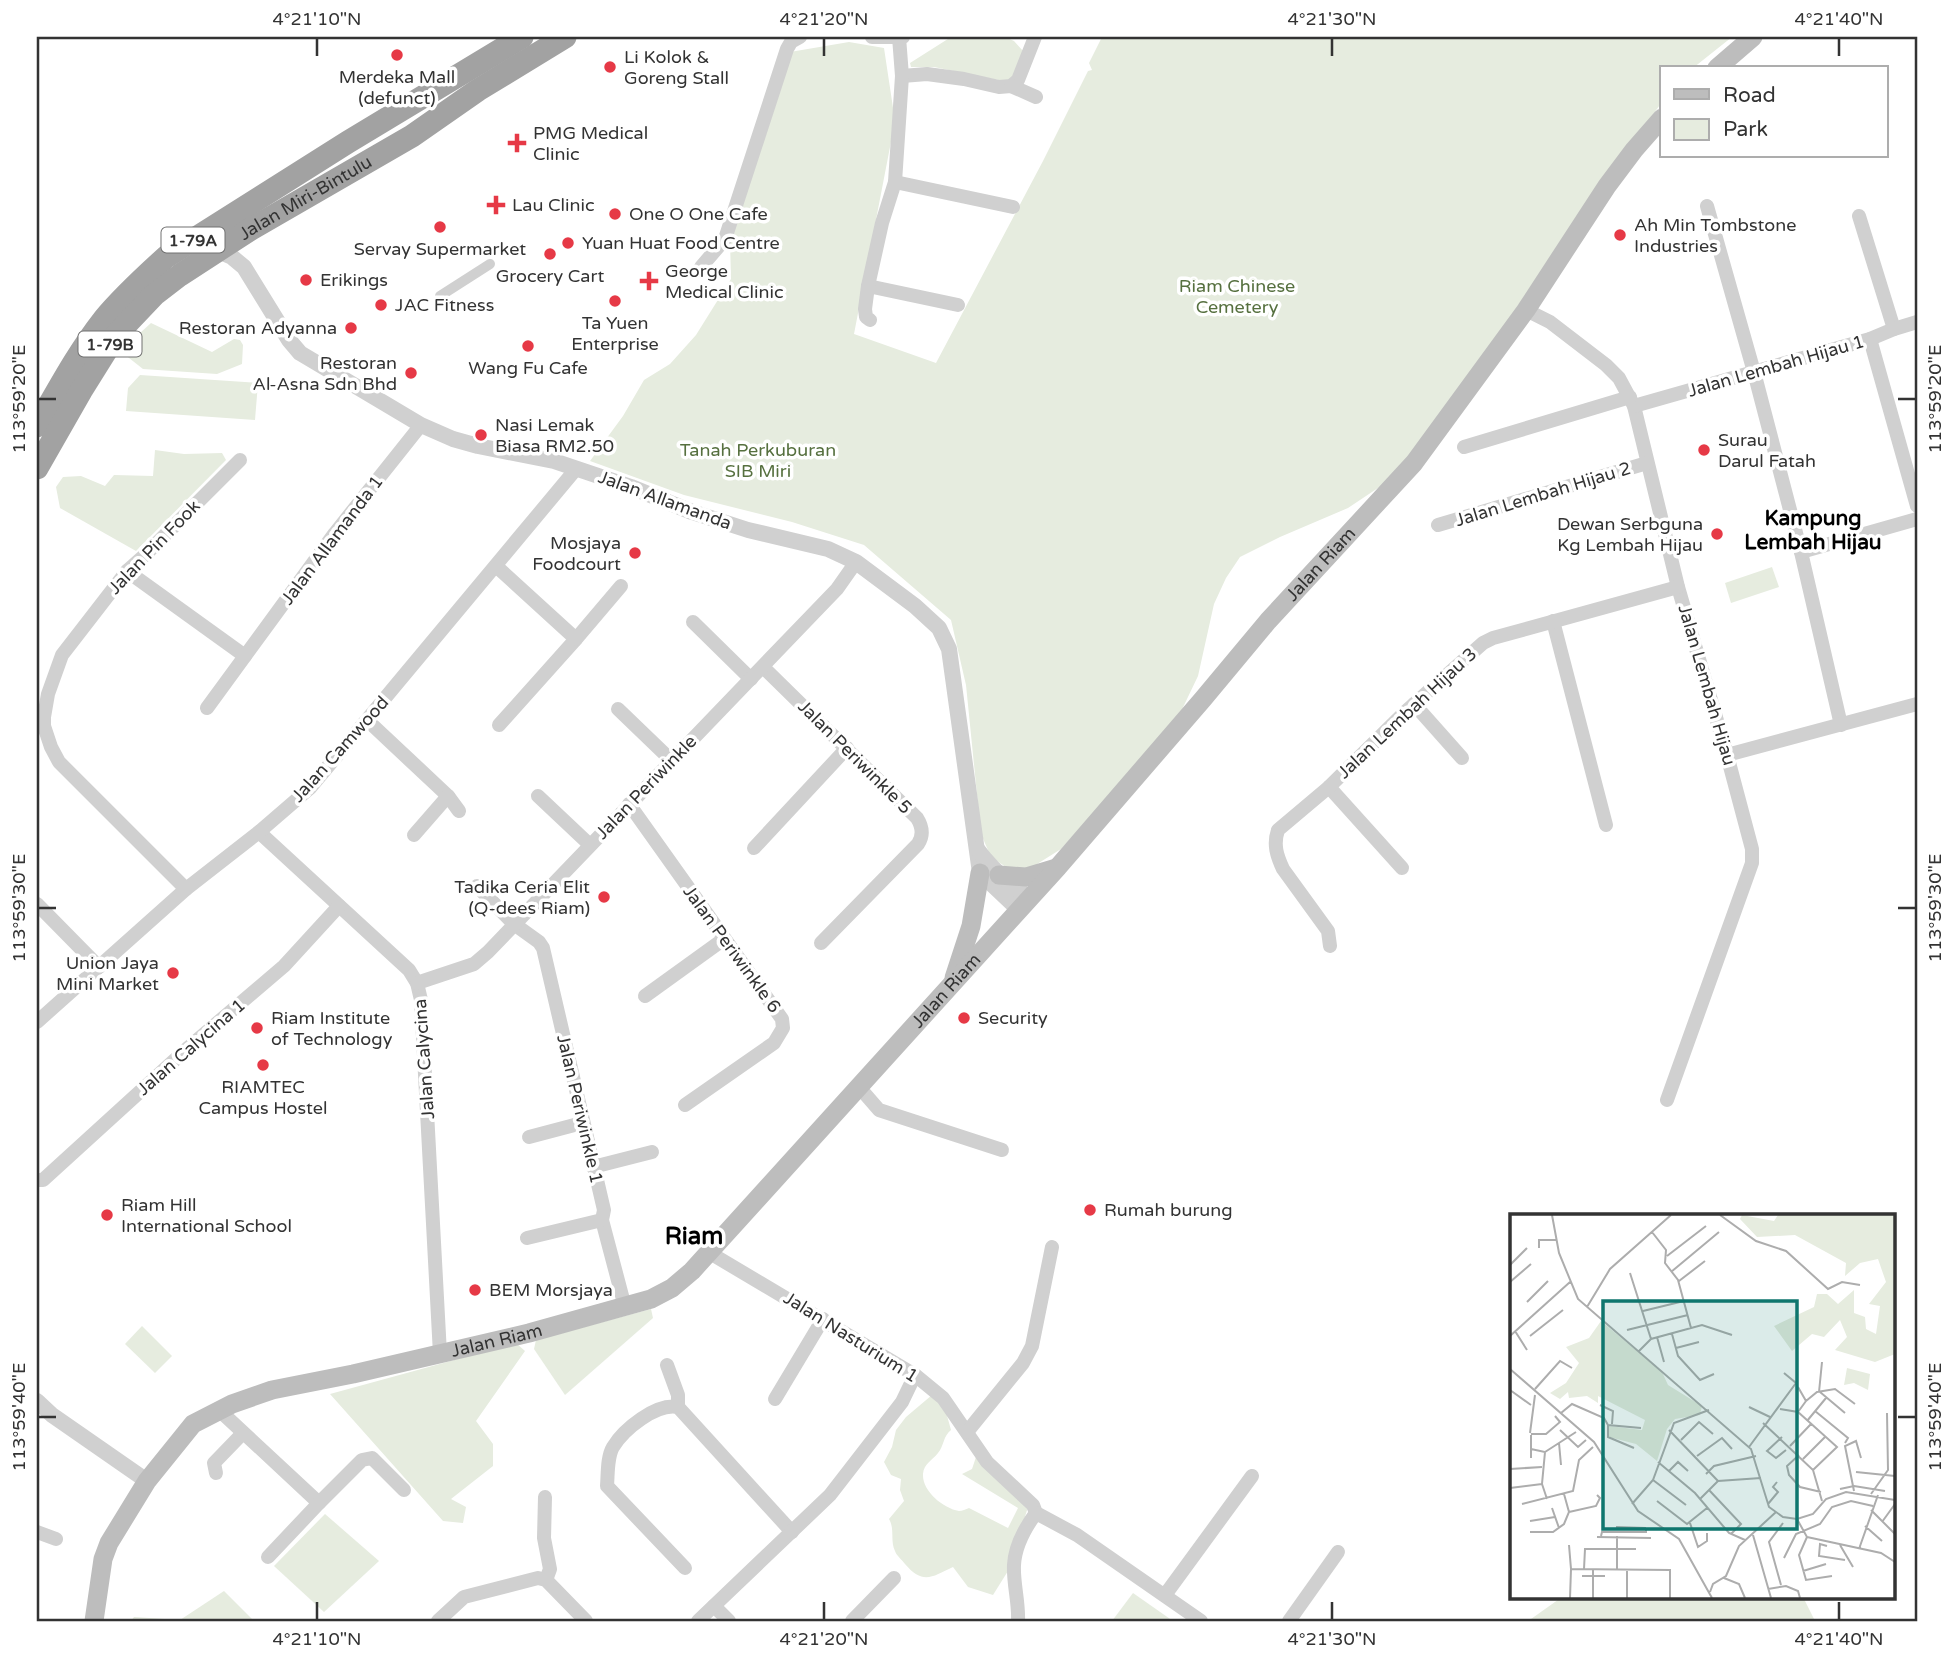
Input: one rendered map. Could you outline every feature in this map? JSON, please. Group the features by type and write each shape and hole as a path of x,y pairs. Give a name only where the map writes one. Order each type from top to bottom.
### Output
{"highway":[{"name":"Jalan Miri-Bintulu","path":"37,426 76,359 105,318 166,257 522,37"},
{"name":"Jalan Miri-Bintulu","path":"37,468 116,335 154,295 244,234 412,136 478,90 565,37"},
{"path":"402,109 409,117 419,117 478,90"}],"main road":[{"path":"1719,66 1753,37"},
{"name":"Jalan Riam","path":"94,1621 103,1559 109,1543 147,1481 193,1424 249,1396 543,1330 625,1307 651,1299 671,1288 692,1271 1025,904 1268,621 1414,463 1526,310 1606,186 1660,120"},
{"path":"951,985 990,874 1026,877 1058,867"}],"street":[{"path":"701,267 725,239 787,49 791,42 800,37"},
{"path":"870,320 866,317 865,309 868,286 881,223 895,182 902,76 901,37 872,37"},
{"path":"1011,86 1018,80 1030,38"},
{"path":"902,76 927,74 999,87 1011,86 1036,97"},
{"path":"895,182 1013,207"},
{"path":"1707,206 1801,552 1841,724"},
{"path":"1859,216 1894,329"},
{"path":"244,234 244,267"},
{"name":"Jalan Allamanda","path":"218,251 232,257 244,267 289,340 300,353 421,425 466,443 554,461 748,530 828,549 856,562 923,613 939,628 949,649 976,848 990,874"},
{"path":"440,296 490,264"},
{"path":"868,286 958,305"},
{"name":"Jalan Lembah Hijau","path":"1526,310 1550,322 1606,365 1619,378 1632,402 1678,586 1752,849 1752,863 1667,1100"},
{"name":"Jalan Lembah Hijau 1","path":"1464,447 1870,340 1917,322"},
{"path":"1870,340 1917,506"},
{"name":"Jalan Allamanda 1","path":"207,708 335,533 421,425"},
{"name":"Jalan Pin Fook","path":"186,889 44,746 44,726 40,714 62,655 127,571 240,460"},
{"name":"Jalan Lembah Hijau 2","path":"1438,525 1647,463"},
{"name":"Jalan Camwood","path":"37,1022 186,889 310,788 576,469"},
{"path":"1801,552 1917,519"},
{"name":"Jalan Periwinkle","path":"417,983 474,964 763,667 837,589 856,562"},
{"path":"496,566 576,639"},
{"path":"127,571 245,656"},
{"path":"499,725 621,586"},
{"name":"Jalan Lembah Hijau 3","path":"1330,946 1328,931 1278,859 1275,839 1278,830 1329,787 1414,704 1483,643 1678,586"},
{"path":"1553,621 1606,825"},
{"path":"693,622 751,678"},
{"name":"Jalan Periwinkle 5","path":"763,667 921,824 922,839 821,943"},
{"path":"1414,704 1462,758"},
{"path":"1727,755 1917,704"},
{"path":"618,709 671,760"},
{"path":"367,720 449,796 459,811"},
{"path":"754,848 847,748"},
{"path":"1329,787 1402,868"},
{"path":"414,835 449,796"},
{"path":"538,796 590,845"},
{"name":"Jalan Periwinkle 6","path":"629,804 782,1019 783,1028 774,1043 685,1105"},
{"name":"Jalan Calycina","path":"259,832 409,970 417,983 421,1000 440,1354"},
{"path":"990,874 1025,904"},
{"name":"Jalan Periwinkle 1","path":"477,886 514,924 543,948 604,1210 602,1220 625,1307"},
{"path":"37,904 99,967"},
{"name":"Jalan Calycina 1","path":"37,1180 43,1181 189,1047 284,966 339,906"},
{"path":"645,996 724,939"},
{"path":"859,1087 879,1110 1002,1150"},
{"path":"529,1137 582,1123"},
{"path":"593,1167 652,1152"},
{"path":"527,1238 602,1220"},
{"path":"967,1432 1023,1363 1032,1346 1052,1247"},
{"name":"Jalan Nasturium 1","path":"710,1253 915,1375 943,1398 987,1462 1033,1504 1036,1513 1077,1535 1201,1621"},
{"path":"775,1399 822,1319"},
{"path":"667,1365 678,1395 678,1407"},
{"path":"698,1621 830,1495 902,1402 915,1375"},
{"path":"37,1401 51,1415 147,1481"},
{"path":"685,1568 607,1486 612,1448 645,1415 671,1406 678,1407 792,1532"},
{"path":"219,1410 319,1503"},
{"path":"216,1473 214,1463 243,1433"},
{"path":"268,1557 366,1458 372,1458 404,1490"},
{"path":"1165,1595 1252,1476"},
{"path":"545,1497 544,1538 550,1569 546,1580"},
{"path":"1018,1621 1014,1564 1024,1530 1036,1513"},
{"path":"37,1532 56,1539"},
{"path":"1289,1621 1338,1552"},
{"path":"438,1621 468,1595 538,1578 546,1580 586,1621"},
{"path":"852,1621 894,1578"},
{"path":"714,1606 729,1621"}],"green space":[{"path":"951,37 1005,37 1014,41 1023,51 1014,76 1008,82 934,67 911,67 910,63"},
{"name":"Riam Chinese Cemetery","path":"1102,37 1732,37 1696,66 1660,66 1660,105 1410,455 1381,486 1348,508 1240,557 1214,604 1198,676 1176,722 1061,849 1026,871 1006,867 991,857 981,834 966,685 951,620 864,545 792,522 684,495 590,461 623,416 644,380 670,364 696,335 731,279 730,241 790,52 849,42 884,48 895,121 854,334 936,363 1088,71 1092,70 1089,63"},
{"path":"151,323 212,352 234,339 240,340 243,345 242,364 217,374 143,369 124,354"},
{"path":"140,375 258,383 255,420 126,411 128,388"},
{"path":"155,450 184,454 222,453 226,460 136,551 60,508 56,487 63,477 81,476 105,486 114,475 153,476"},
{"path":"1772,567 1779,587 1731,603 1725,583"},
{"path":"651,1309 653,1318 565,1395 534,1349 536,1340"},
{"path":"142,1326 172,1356 155,1373 125,1344"},
{"path":"516,1343 525,1351 476,1421 493,1444 493,1466 451,1499 466,1507 463,1523 443,1521 330,1394"},
{"path":"932,1395 946,1412 951,1430 936,1456 924,1470 924,1480 930,1492 953,1509 960,1511 969,1508 1008,1528 1018,1508 962,1474 972,1469 976,1457 1028,1507 1008,1571 993,1595 968,1587 953,1567 933,1576 917,1575 899,1558 894,1547 889,1519 904,1501 900,1490 901,1479 891,1475 884,1462 892,1447 896,1430 906,1417"},
{"path":"325,1514 379,1561 324,1612 274,1566"},
{"path":"224,1591 254,1621 131,1621 134,1617 180,1620"},
{"path":"1133,1593 1173,1621 1112,1621"},
{"path":"1561,1598 1804,1598 1815,1621 1533,1621 1531,1619"}],"place":[{"name":"Merdeka Mall (defunct)","path":"397,55"},
{"name":"Li Kolok & Goreng Stall","path":"610,67"},
{"name":"PMG Medical Clinic","path":"517,143"},
{"name":"Lau Clinic","path":"496,205"},
{"name":"One O One Cafe","path":"615,214"},
{"name":"Servay Supermarket","path":"440,227"},
{"name":"Ah Min Tombstone Industries","path":"1620,235"},
{"name":"Yuan Huat Food Centre","path":"568,243"},
{"name":"Grocery Cart","path":"550,254"},
{"name":"Erikings","path":"306,280"},
{"name":"George Medical Clinic","path":"649,281"},
{"name":"Ta Yuen Enterprise","path":"615,301"},
{"name":"JAC Fitness","path":"381,305"},
{"name":"Restoran Adyanna","path":"351,328"},
{"name":"Wang Fu Cafe","path":"528,346"},
{"name":"Restoran Al-Asna Sdn Bhd","path":"411,373"},
{"name":"Nasi Lemak Biasa RM2.50","path":"481,435"},
{"name":"Surau Darul Fatah","path":"1704,450"},
{"name":"Dewan Serbguna Kg Lembah Hijau","path":"1717,534"},
{"name":"Mosjaya Foodcourt","path":"635,553"},
{"name":"Tadika Ceria Elit (Q-dees Riam)","path":"604,897"},
{"name":"Union Jaya Mini Market","path":"173,973"},
{"name":"Security","path":"964,1018"},
{"name":"Riam Institute of Technology","path":"257,1028"},
{"name":"RIAMTEC Campus Hostel","path":"263,1065"},
{"name":"Rumah burung","path":"1090,1210"},
{"name":"Riam Hill International School","path":"107,1215"},
{"name":"BEM Morsjaya","path":"475,1290"}],"district":[{"name":"Kampung Lembah Hijau","path":"1813,530"},
{"name":"Riam","path":"694,1236"}],"park label":[{"name":"Tanah Perkuburan SIB Miri","path":"758,460"}]}
